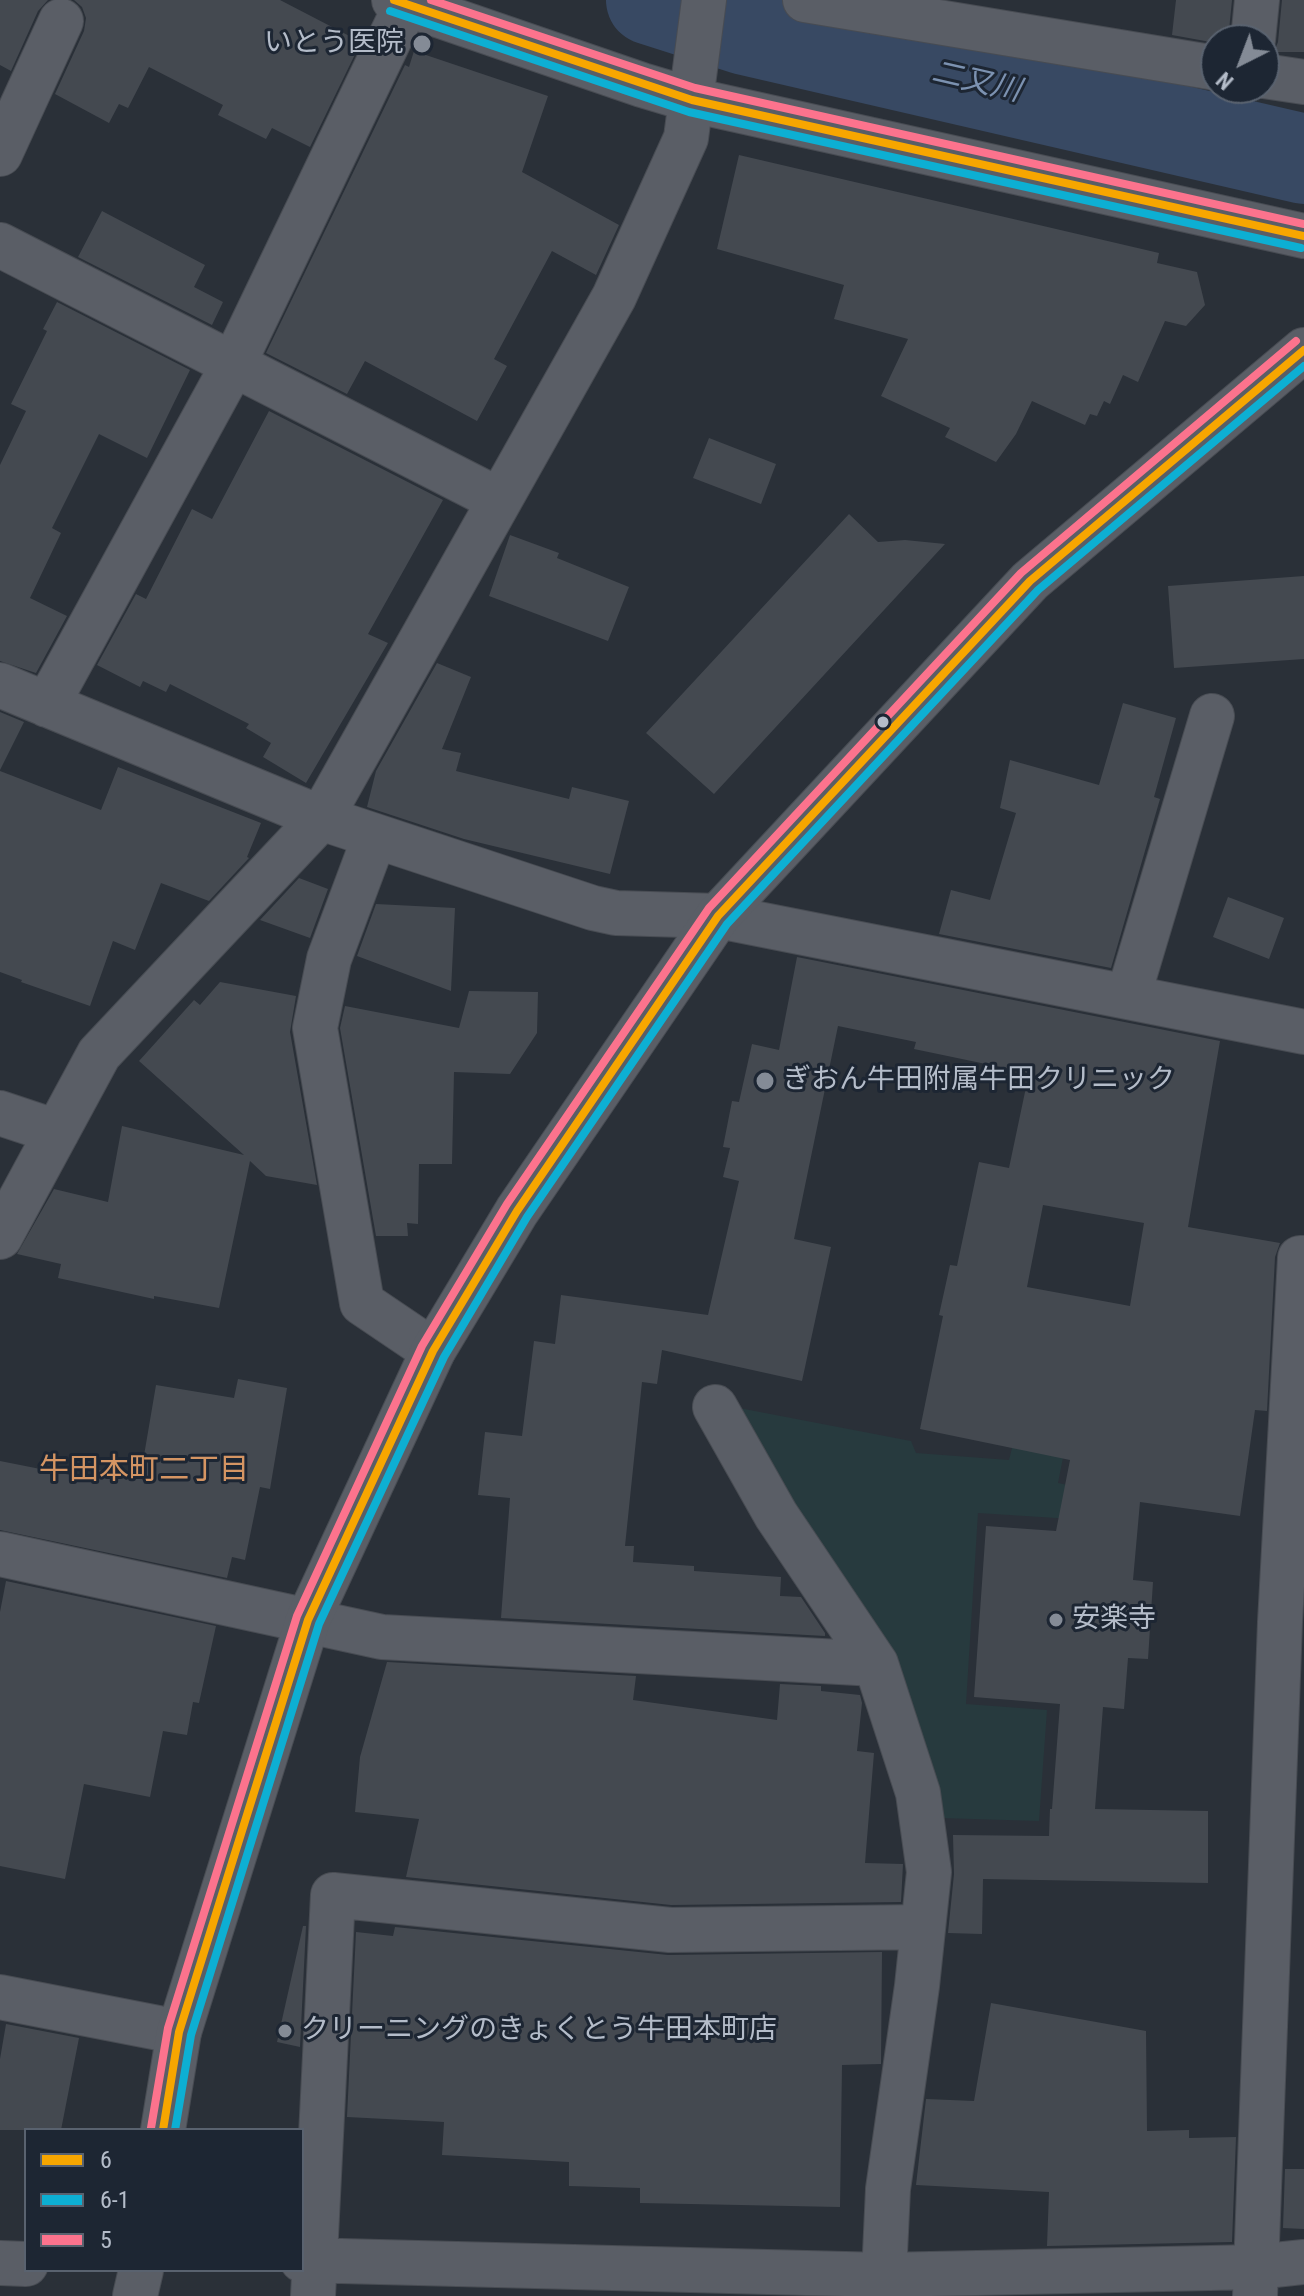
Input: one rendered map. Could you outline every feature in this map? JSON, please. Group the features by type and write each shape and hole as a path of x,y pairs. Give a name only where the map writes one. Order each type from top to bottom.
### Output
{"street":[{"path":"805,0 1200,65"},
{"path":"1255,24 1257,0"},
{"path":"47,705 233,365 400,2 642,85 693,88 1304,236"},
{"path":"0,1237 99,1054 321,818 614,297 686,138 703,4"},
{"path":"0,154 61,21"},
{"path":"1280,78 1304,82"},
{"path":"0,245 499,500"},
{"path":"163,2128 179,2032 308,1620 433,1351 517,1211 718,916 1030,581 1304,350"},
{"path":"0,685 321,818 593,908 616,913 718,916 1304,1032"},
{"path":"1128,997 1212,716"},
{"path":"375,836 329,959 315,1028 362,1303 433,1351"},
{"path":"0,1113 57,1132"},
{"path":"1256,2281 1292,1621 1300,1258 1304,1258"},
{"path":"715,1407 776,1515 876,1664 918,1793 929,1872 888,2189 884,2275"},
{"path":"0,1554 382,1637 876,1664"},
{"path":"923,1927 670,1930 333,1895 310,2272 884,2275 1256,2281 1304,2262"},
{"path":"0,1997 179,2032"},
{"path":"0,2263 24,2264"},
{"path":"135,2296 141,2272"}],"green space":[{"path":"1032,1369 1079,1377 1058,1483 1140,1500 1135,1523 978,1513 966,1704 1047,1710 1039,1821 940,1818 846,1592 739,1408 911,1441 916,1453 1009,1460"}],"building":[{"path":"0,0 48,0 38,11 11,71 0,65"},
{"path":"74,0 280,0 361,42 310,147 272,128 266,139 218,115 223,105 149,67 128,108 119,104 109,123 55,94 84,31 86,18 82,7"},
{"path":"1176,0 1232,0 1230,24 1200,24 1200,40 1172,35"},
{"path":"1282,0 1304,0 1304,52 1280,52"},
{"path":"414,51 548,96 522,172 619,225 596,275 552,251 494,359 507,366 477,421 365,361 347,394 266,353 405,65 409,67"},
{"path":"739,155 1159,253 1157,263 1197,272 1205,305 1186,326 1165,321 1138,382 1123,375 1110,404 1104,401 1097,416 1090,414 1085,425 1032,401 1016,434 996,462 945,437 950,428 881,396 908,339 834,319 844,285 717,249"},
{"path":"102,211 205,265 194,287 223,302 212,325 78,257"},
{"path":"57,302 190,370 147,458 99,434 52,528 61,533 30,598 67,616 36,673 0,661 0,465 26,411 11,404 47,331 43,329"},
{"path":"269,411 443,500 368,634 388,643 306,783 263,757 271,743 246,728 249,724 170,684 166,692 143,681 140,687 97,665 136,594 146,599 192,509 212,519"},
{"path":"709,438 776,464 761,504 693,478"},
{"path":"849,514 878,542 905,540 945,544 714,794 646,733"},
{"path":"510,535 559,553 557,558 629,587 608,641 489,596"},
{"path":"1304,576 1304,659 1174,668 1168,586"},
{"path":"437,663 471,677 442,749 461,753 456,771 569,799 572,787 629,801 610,874 464,839 367,807 376,771"},
{"path":"1123,703 1176,718 1154,797 1160,799 1111,968 939,934 951,890 990,900 1016,813 1000,808 1010,760 1099,785"},
{"path":"0,712 24,722 0,770"},
{"path":"118,767 261,823 249,858 209,901 161,883 135,950 113,941 90,1006 0,972 0,771 101,810"},
{"path":"299,878 328,889 310,938 260,920"},
{"path":"1228,897 1284,918 1269,959 1213,937"},
{"path":"376,904 455,908 451,991 357,956"},
{"path":"797,957 1220,1041 1188,1227 1280,1243 1275,1257 1267,1411 1255,1410 1240,1516 1140,1502 1133,1580 1153,1582 1148,1659 1128,1658 1124,1709 1103,1707 1095,1809 1208,1811 1208,1883 983,1879 982,1934 948,1933 954,1874 953,1835 1049,1836 1052,1809 1060,1704 974,1697 986,1526 1056,1531 1070,1460 920,1429 950,1265 957,1266 979,1162 1009,1168 1029,1073 914,1049 916,1042 838,1026 794,1239 831,1247 802,1381 662,1350 657,1384 642,1382 625,1546 634,1546 633,1562 694,1566 694,1571 781,1577 780,1596 801,1597 825,1636 501,1618 510,1498 478,1495 485,1432 522,1436 534,1341 555,1344 561,1295 708,1315 739,1181 723,1177 730,1148 723,1147 732,1101 739,1102 752,1044 779,1050","holes":["1043,1205 1144,1223 1130,1306 1027,1287"]},
{"path":"220,982 296,996 290,1032 317,1185 266,1176 250,1161 219,1308 154,1296 154,1299 58,1278 61,1264 17,1254 54,1189 108,1202 122,1126 244,1155 139,1061 194,1000 200,1005"},
{"path":"469,991 538,992 537,1033 510,1074 454,1072 452,1164 419,1164 418,1224 407,1223 408,1236 376,1236 340,1028 345,1006 459,1028"},
{"path":"238,1379 287,1388 270,1489 260,1487 245,1560 232,1557 227,1578 0,1530 0,1461 96,1480 98,1470 140,1479 156,1385 234,1398"},
{"path":"6,1581 216,1626 199,1703 193,1702 187,1735 163,1731 150,1797 84,1784 65,1879 0,1866 0,1612"},
{"path":"387,1662 636,1676 633,1700 777,1720 780,1684 821,1686 821,1691 860,1695 862,1703 857,1751 874,1753 865,1863 903,1864 901,1902 671,1905 406,1877 419,1819 355,1812 360,1757"},
{"path":"303,1926 306,1926 300,2047 277,2042"},
{"path":"395,1927 668,1955 882,1952 881,2064 842,2065 840,2207 640,2203 640,2188 569,2186 569,2162 442,2155 444,2122 347,2117 356,1932 393,1936"},
{"path":"991,2003 1146,2031 1147,2131 1189,2130 1189,2138 1236,2137 1232,2242 1047,2246 1049,2192 916,2185 926,2099 974,2101"},
{"path":"6,2024 79,2038 61,2128 0,2130 0,2059"},
{"path":"1285,2169 1304,2169 1304,2229 1283,2228"}],"waterway":[{"name":"二又川","path":"651,0 745,30 1304,159"}],"transit line":[{"name":"6","path":"394,0 692,100 1304,236"},
{"name":"5","path":"431,0 695,88 1304,224"},
{"name":"6-1","path":"390,11 689,112 1301,248"},
{"name":"5","path":"151,2128 168,2028 297,1616 422,1346 507,1204 709,908 1021,573 1296,341"},
{"name":"6","path":"163,2128 179,2032 308,1620 433,1351 517,1211 718,916 1030,581 1304,350"},
{"name":"6-1","path":"175,2128 191,2035 319,1624 444,1357 527,1217 727,924 1038,590 1304,366"}],"place":[{"name":"いとう医院","path":"422,44"},
{"name":"ぎおん牛田附属牛田クリニック","path":"765,1081"},
{"name":"安楽寺","path":"1056,1620"},
{"name":"クリーニングのきょくとう牛田本町店","path":"285,2031"}],"district":[{"name":"牛田本町二丁目","path":"144,1471"}]}
